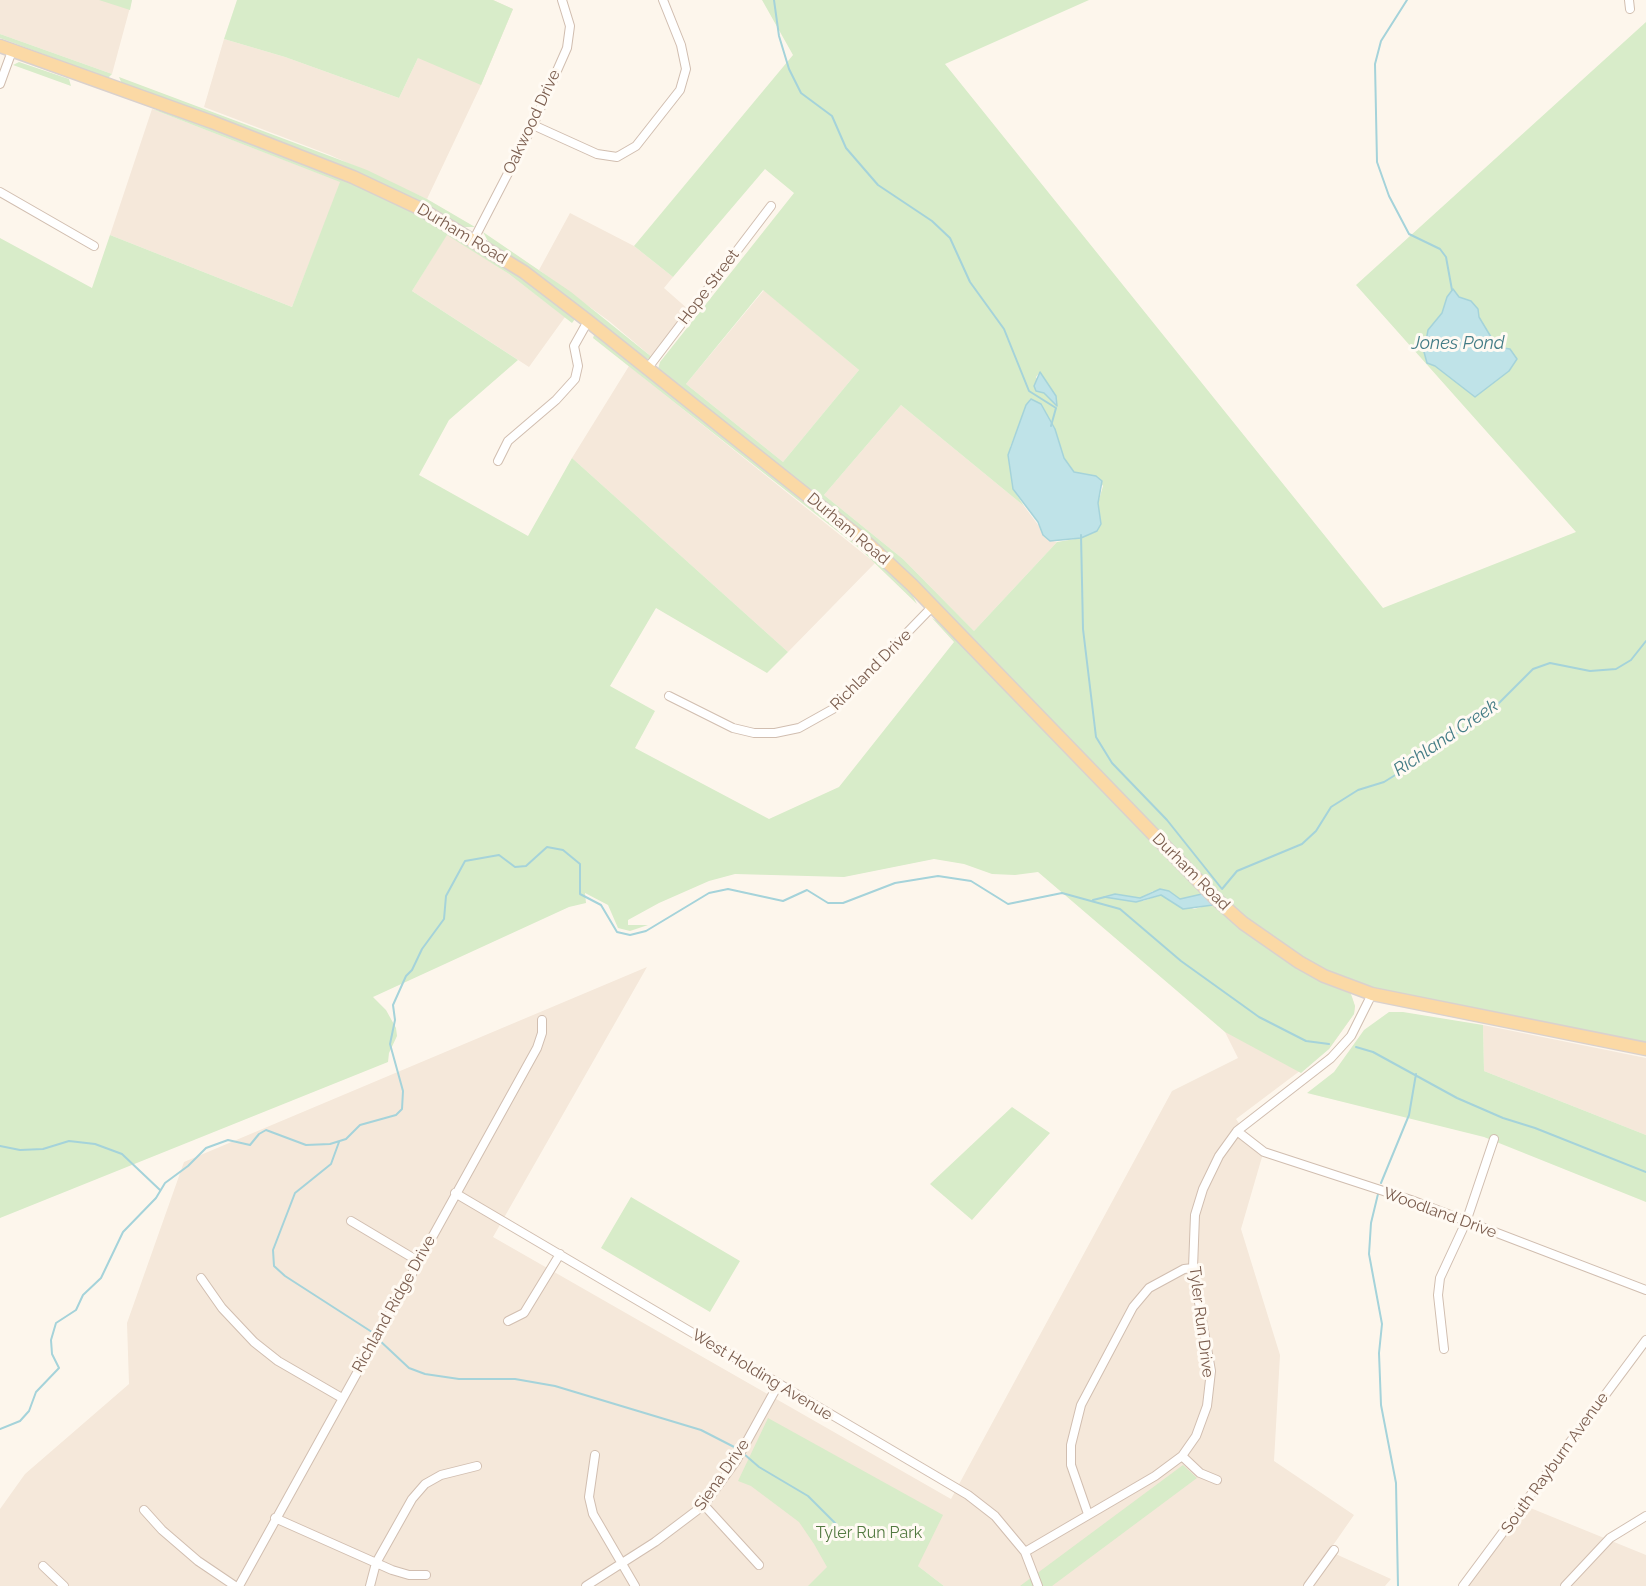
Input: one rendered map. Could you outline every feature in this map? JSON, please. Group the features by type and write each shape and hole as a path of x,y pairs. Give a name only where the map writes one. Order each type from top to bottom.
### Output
{"main road":[{"name":"Durham Road","path":"6,49 212,122 327,166 393,195 474,239 588,321 868,544 933,606 1215,898 1243,923 1299,962 1324,976 1372,994 1646,1049"}],"street":[{"name":"Oakwood Drive","path":"474,239 533,126 567,48 570,26 562,0"},
{"path":"533,126 597,154 617,157 636,146 680,90 686,69 681,45 663,0"},
{"path":"0,84 6,49"},
{"path":"0,192 94,246"},
{"name":"Hope Street","path":"647,369 771,206"},
{"path":"498,462 504,447 513,435 556,400 575,379 578,366 574,346 588,321"},
{"name":"Richland Drive","path":"669,696 733,728 754,733 775,733 799,728 833,709 933,606"},
{"name":"Tyler Run Drive","path":"1025,1552 1155,1476 1182,1456 1196,1436 1203,1416 1211,1371 1193,1268 1195,1215 1203,1189 1219,1156 1238,1131 1331,1058 1351,1036 1372,994"},
{"name":"Richland Ridge Drive","path":"237,1586 537,1048 542,1033 542,1020"},
{"name":"Woodland Drive","path":"1238,1131 1264,1152 1411,1200 1646,1290"},
{"path":"1444,1350 1438,1295 1440,1278 1466,1222 1494,1139"},
{"name":"West Holding Avenue","path":"455,1193 968,1496 996,1516 1025,1552 1038,1586"},
{"path":"351,1221 418,1261"},
{"path":"508,1321 524,1313 560,1254"},
{"path":"1088,1514 1071,1465 1071,1445 1081,1405 1138,1300 1158,1282 1184,1269 1193,1268"},
{"path":"201,1278 222,1308 254,1342 278,1361 342,1398"},
{"name":"South Rayburn Avenue","path":"1463,1586 1646,1340"},
{"name":"Siena Drive","path":"586,1586 622,1564 704,1505 736,1461 778,1385"},
{"path":"594,1455 590,1497 593,1514 635,1586"},
{"path":"1182,1456 1200,1473 1217,1480"},
{"path":"370,1586 376,1563 412,1499 425,1484 441,1475 477,1466"},
{"path":"704,1505 759,1565"},
{"path":"144,1510 162,1530 198,1561 237,1586"},
{"path":"1565,1586 1610,1538 1646,1516"},
{"path":"275,1518 376,1563 409,1575 426,1575"},
{"path":"1308,1586 1334,1550"},
{"path":"43,1566 64,1586"}],"shaded area":[{"path":"0,0 132,0 112,74 0,34"},
{"path":"493,0 513,9 481,85 427,199 330,155 204,107 224,39 285,57 399,98 418,58"},
{"path":"152,109 341,182 292,307 110,235"},
{"path":"570,213 634,246 673,277 664,288 689,310 653,358 609,321 539,270"},
{"path":"447,234 509,274 565,317 529,367 412,291"},
{"path":"764,290 859,370 783,462 686,384"},
{"path":"629,366 875,563 788,652 572,458"},
{"path":"901,405 1024,506 1050,541 1057,542 974,631 903,559 824,495"},
{"path":"647,967 493,1237 951,1499 1172,1091 1238,1058 1225,1032 1329,989 1352,997 1355,1006 1354,1014 1329,1049 1236,1119 1262,1157 1241,1229 1280,1355 1274,1461 1354,1515 1329,1551 1391,1579 1385,1586 944,1586 918,1566 907,1586 0,1586 0,1509 25,1474 129,1384 127,1323 184,1162"},
{"path":"1483,1025 1646,1058 1646,1135 1484,1071"},
{"path":"1528,1507 1646,1555 1646,1586 1465,1586"}],"green space":[{"path":"99,0 132,0 130,10"},
{"path":"237,0 493,0 513,9 481,85 418,58 399,98 285,57 224,39"},
{"path":"762,0 1089,0 945,64 1383,608 1576,532 1356,285 1646,22 1646,1044 1385,992 1331,972 1299,957 1251,923 1210,885 899,566 658,369 660,362 794,193 765,169 673,277 634,246 793,55","holes":["763,290 859,370 783,462 686,384","1040,372 1056,396 1056,405 1044,393 1036,377","1030,399 1041,404 1055,429 1064,458 1074,472 1096,476 1103,486 1098,503 1101,524 1081,538 1057,542 974,631 903,559 824,495 901,405 1024,506 1013,489 1010,447"]},
{"path":"0,34 112,74 108,78 0,38"},
{"path":"19,62 69,79 71,86 13,65"},
{"path":"119,77 367,170 427,199 475,227 463,227 426,208 122,84"},
{"path":"152,109 197,120 395,200 494,257 575,319 572,323 509,274 447,235 412,291 518,360 449,420 419,475 528,536 572,458 788,652 767,673 656,608 610,686 655,711 635,748 769,819 839,787 954,642 932,618 943,624 1244,930 1291,963 1351,994 1355,1006 1354,1014 1329,1049 1301,1073 1225,1032 1038,872 1015,875 992,874 964,864 934,859 844,877 735,874 709,881 659,903 628,920 628,925 648,925 630,931 618,928 608,905 585,893 586,903 569,907 373,997 386,1010 396,1028 397,1036 389,1053 388,1062 0,1218 0,238 92,288 110,235 292,307 340,182","holes":["1153,891 1169,891 1180,899 1199,896 1213,904 1194,909 1161,895 1143,901 1106,897 1115,894 1140,898"]},
{"path":"483,232 571,292 653,358 647,359 489,243"},
{"path":"594,335 861,545 909,589 917,604 860,549 593,338"},
{"path":"1389,1012 1403,1012 1483,1025 1484,1071 1646,1135 1646,1202 1484,1137 1307,1093 1334,1072 1364,1030"},
{"path":"1012,1107 1050,1133 972,1220 930,1184"},
{"path":"631,1197 740,1261 710,1312 601,1248"},
{"name":"Tyler Run Park","path":"768,1418 943,1515 918,1566 944,1586 808,1586 827,1567 814,1544 799,1522 751,1486 738,1481"},
{"path":"1183,1465 1197,1478 1052,1586 1020,1586"}],"water":[{"name":"Jones Pond","path":"1453,289 1459,297 1471,301 1478,309 1479,317 1497,347 1510,349 1517,359 1509,371 1475,397 1435,366 1427,363 1424,352 1428,330 1442,313 1447,297"},
{"path":"1040,372 1056,396 1057,406 1044,393 1036,391 1034,386"},
{"path":"1031,399 1041,404 1055,429 1064,458 1074,472 1096,476 1102,481 1098,503 1101,524 1097,531 1081,538 1050,541 1043,535 1038,522 1013,489 1008,455 1026,405"},
{"path":"1160,889 1169,891 1180,899 1202,894 1213,905 1183,909 1161,895 1136,902 1104,897 1115,894 1140,898"}],"waterway":[{"path":"774,0 779,36 789,69 801,93 832,116 846,148 878,185 932,221 950,238 970,282 1004,329 1029,391 1056,408 1051,426"},
{"path":"1407,0 1381,41 1375,64 1377,162 1389,196 1409,234 1440,249 1446,257 1452,290"},
{"name":"Richland Creek","path":"1081,535 1083,629 1096,737 1112,763 1167,820 1222,889 1237,871 1302,844 1316,831 1331,807 1358,790 1384,782 1413,764 1497,705 1533,669 1550,663 1590,671 1616,669 1631,660 1646,641"},
{"name":"Richland Creek","path":"0,1429 20,1421 29,1411 36,1392 59,1368 52,1354 51,1340 56,1323 76,1310 83,1295 101,1278 123,1232 156,1198 165,1183 188,1166 206,1148 228,1140 250,1145 259,1134 266,1130 306,1145 330,1144 346,1139 360,1125 396,1115 402,1109 403,1091 390,1044 395,1020 393,1005 422,949 444,919 446,896 465,861 499,855 515,867 526,866 547,847 563,850 580,864 580,894 601,905 617,932 630,935 646,931 709,893 728,889 783,901 807,890 828,903 843,903 895,883 938,876 971,881 1008,904 1062,893 1120,909 1181,961 1259,1017 1306,1041 1329,1044"},
{"name":"Richland Creek","path":"1093,900 1105,897"},
{"path":"1356,1047 1373,1052 1457,1098 1503,1118 1535,1128 1646,1172"},
{"path":"1381,1183 1409,1115 1416,1074"},
{"path":"0,1146 20,1150 43,1149 69,1141 95,1144 122,1154 160,1190"},
{"path":"339,1142 331,1164 295,1193 273,1250 274,1266 285,1276 375,1334"},
{"path":"1378,1194 1371,1223 1369,1254 1382,1324 1379,1353 1381,1405 1396,1483 1398,1586"},
{"path":"378,1339 409,1368 425,1374 459,1379 515,1379 555,1386 701,1430 740,1450"},
{"path":"744,1454 759,1467 808,1496 837,1525"}]}
